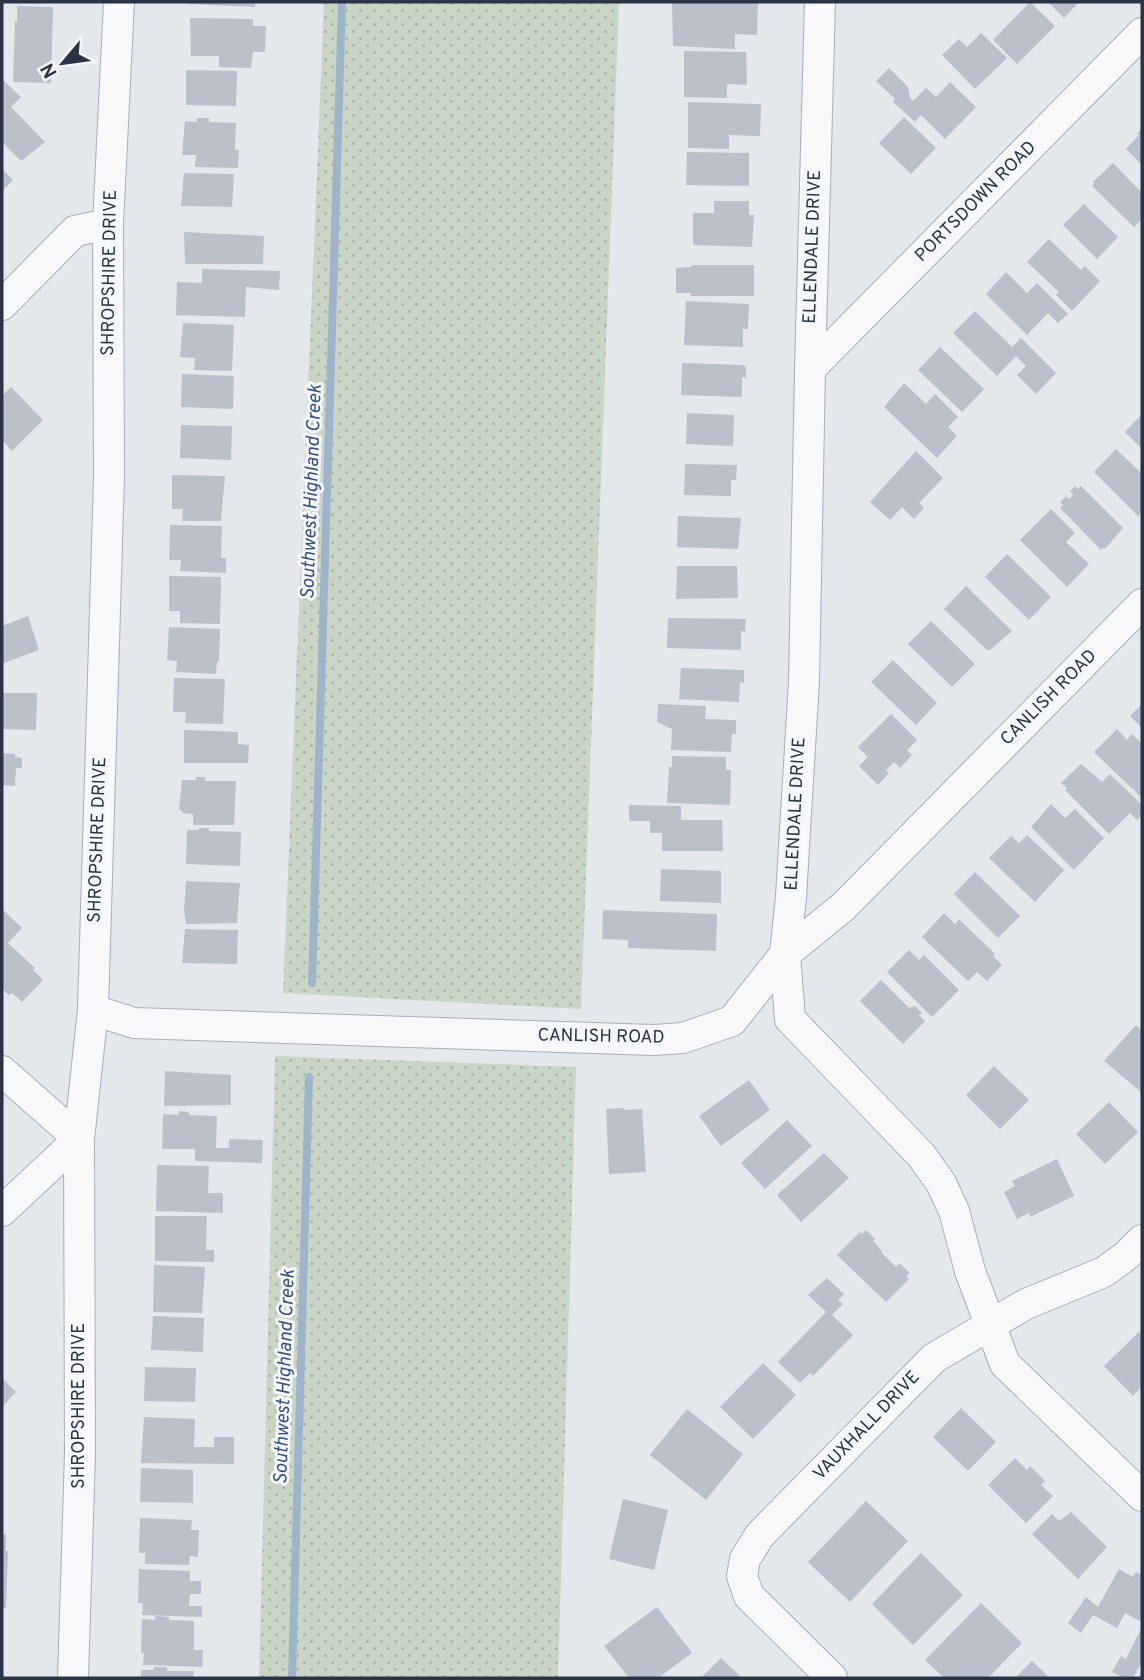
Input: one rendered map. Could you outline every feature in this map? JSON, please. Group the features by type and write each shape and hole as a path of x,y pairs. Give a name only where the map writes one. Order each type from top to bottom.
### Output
{"street":[{"name":"SHROPSHIRE DRIVE","path":"73,1678 80,1453 79,1139 93,1010 109,476 108,224 119,2"},
{"name":"ELLENDALE DRIVE","path":"820,2 804,681 785,954 790,1020 921,1155 941,1183 954,1211 970,1271 1005,1364 1142,1496"},
{"name":"PORTSDOWN ROAD","path":"810,369 1142,33"},
{"path":"2,305 75,232 108,224"},
{"name":"CANLISH ROAD","path":"93,1010 134,1023 654,1040 684,1038 732,1021 785,954 843,907 1142,604"},
{"path":"2,1072 79,1139 2,1211"},
{"name":"VAUXHALL DRIVE","path":"832,1678 749,1596 742,1576 745,1559 760,1535 934,1358 1026,1304 1104,1272 1142,1240"}],"green space":[{"path":"324,2 619,2 581,1009 283,993"},
{"path":"275,1056 576,1067 558,1678 259,1678"}],"building":[{"path":"255,2 255,7 189,4"},
{"path":"672,2 758,3 757,35 735,34 735,49 673,46"},
{"path":"1030,2 1055,26 1017,64 993,40"},
{"path":"1048,2 1079,2 1064,18"},
{"path":"17,6 53,7 51,83 13,82"},
{"path":"190,18 253,19 253,26 266,26 265,52 253,52 251,68 219,67 219,56 191,56"},
{"path":"981,33 1007,58 975,89 942,55 959,39 967,47"},
{"path":"684,51 746,52 747,85 727,84 727,98 684,97"},
{"path":"889,68 908,87 913,101 926,88 936,97 950,82 976,107 945,139 921,115 915,122 893,102 895,99 876,81"},
{"path":"186,70 237,71 236,106 186,105"},
{"path":"2,79 21,97 11,107 45,142 21,161 2,142"},
{"path":"688,102 761,104 760,136 729,135 729,149 688,148"},
{"path":"904,117 936,148 911,174 879,143"},
{"path":"197,118 209,118 209,122 236,123 235,150 239,150 238,168 195,167 196,155 182,155 185,121 197,122"},
{"path":"1142,129 1142,165 1126,149"},
{"path":"687,152 749,153 749,186 686,185"},
{"path":"1113,163 1142,193 1142,219 1134,227 1092,186"},
{"path":"2,169 13,180 2,191"},
{"path":"184,173 234,174 232,207 181,206"},
{"path":"714,201 749,201 749,215 754,215 752,247 693,245 693,213 714,213"},
{"path":"1084,204 1118,237 1097,259 1063,225"},
{"path":"184,232 264,236 263,264 185,264"},
{"path":"1049,239 1081,270 1085,266 1100,281 1072,311 1056,295 1059,292 1027,262"},
{"path":"692,265 754,265 754,296 690,296 691,293 676,293 676,268"},
{"path":"202,269 280,271 279,290 246,287 245,317 176,315 177,282 202,283"},
{"path":"1006,272 1027,293 1037,283 1068,314 1058,323 1048,313 1027,335 986,294"},
{"path":"686,301 749,304 748,329 743,329 743,347 684,345"},
{"path":"975,311 1012,347 1021,338 1056,373 1036,394 1017,375 1026,366 1016,356 997,376 953,333"},
{"path":"183,323 234,325 232,371 194,370 195,358 180,357"},
{"path":"940,347 984,389 962,412 918,370"},
{"path":"682,363 743,365 746,367 746,378 742,377 742,397 681,395"},
{"path":"182,374 234,376 233,409 181,407"},
{"path":"904,383 926,404 935,394 958,417 948,427 957,436 937,458 884,407"},
{"path":"11,387 43,420 12,451 2,440 2,396"},
{"path":"687,413 734,415 733,446 686,444"},
{"path":"1142,414 1142,449 1125,432"},
{"path":"181,425 232,426 231,460 180,458"},
{"path":"1116,449 1142,474 1142,512 1138,516 1094,472"},
{"path":"916,451 943,478 919,503 924,508 914,519 902,507 890,520 870,502"},
{"path":"685,464 737,465 736,480 731,480 731,496 684,495"},
{"path":"172,475 225,476 221,521 182,521 183,509 172,509"},
{"path":"1075,486 1078,489 1081,486 1123,528 1105,549 1101,550 1060,508 1063,505 1060,502 1066,496 1069,499 1073,495 1070,491"},
{"path":"1051,509 1075,533 1066,542 1089,564 1067,587 1020,540"},
{"path":"678,516 741,518 738,549 677,547"},
{"path":"170,525 222,526 221,558 226,558 226,573 180,571 181,560 169,560"},
{"path":"1007,554 1051,597 1029,620 985,577"},
{"path":"677,566 737,566 738,598 676,599"},
{"path":"169,576 221,577 220,624 180,623 180,611 169,611"},
{"path":"966,586 1012,631 990,650 944,609"},
{"path":"28,616 39,650 2,664 2,626"},
{"path":"668,618 746,619 745,632 741,631 741,650 667,648"},
{"path":"931,621 975,664 952,687 908,644"},
{"path":"169,627 220,629 216,674 176,672 177,661 167,660"},
{"path":"893,660 937,703 916,725 871,682"},
{"path":"681,668 744,670 739,702 679,699"},
{"path":"174,678 225,679 223,724 185,723 186,712 173,712"},
{"path":"2,693 37,693 36,730 2,729"},
{"path":"658,704 706,706 705,719 736,720 736,734 732,734 731,752 671,750 672,729 657,722"},
{"path":"1142,704 1142,728 1130,716"},
{"path":"891,714 917,740 907,750 912,755 900,768 894,762 886,770 889,773 878,785 859,766 868,757 858,747"},
{"path":"1117,729 1127,740 1132,734 1142,744 1140,796 1094,752"},
{"path":"184,730 238,732 238,744 249,745 248,763 184,763"},
{"path":"2,753 15,754 15,757 22,758 22,768 16,768 15,786 2,785"},
{"path":"672,756 726,757 726,770 731,770 730,805 667,803"},
{"path":"1081,764 1102,782 1110,774 1142,805 1142,815 1137,820 1130,813 1109,834 1061,783"},
{"path":"196,777 205,777 205,781 236,781 234,825 193,825 193,814 179,810 182,780 196,780"},
{"path":"1051,804 1065,818 1075,809 1104,838 1074,870 1031,827"},
{"path":"629,805 681,806 681,820 722,820 723,851 662,851 662,833 650,833 650,821 629,821"},
{"path":"199,828 241,832 240,866 186,864 187,830"},
{"path":"1027,835 1064,870 1035,902 989,858 1011,836 1019,843"},
{"path":"661,869 721,871 721,903 660,901"},
{"path":"975,872 1020,916 998,938 954,894"},
{"path":"186,881 240,883 237,923 186,924"},
{"path":"2,909 22,928 8,943 35,968 33,970 43,980 22,1002 2,989"},
{"path":"603,910 717,914 716,951 628,948 628,940 602,939"},
{"path":"944,913 955,924 959,919 995,954 993,956 1002,965 987,981 977,972 968,981 922,937"},
{"path":"185,929 238,930 237,964 182,963"},
{"path":"909,950 919,960 924,955 959,990 932,1017 887,972"},
{"path":"881,980 909,1008 915,1006 925,1021 903,1044 860,1001"},
{"path":"1136,1025 1142,1031 1142,1093 1104,1061"},
{"path":"994,1066 1029,1100 1000,1129 966,1095"},
{"path":"165,1071 231,1075 231,1105 164,1106"},
{"path":"749,1080 770,1110 721,1146 699,1116"},
{"path":"1109,1102 1138,1132 1105,1164 1076,1134"},
{"path":"606,1109 642,1109 646,1172 609,1174"},
{"path":"179,1111 189,1112 189,1115 217,1116 216,1148 229,1148 229,1139 263,1140 262,1163 195,1161 195,1149 162,1149 163,1114 178,1115"},
{"path":"787,1120 812,1146 765,1189 741,1163"},
{"path":"824,1153 849,1178 801,1222 777,1195"},
{"path":"1057,1159 1074,1196 1030,1217 1029,1213 1017,1219 1004,1192 1015,1186 1012,1181"},
{"path":"157,1165 209,1166 208,1193 223,1193 223,1213 156,1211"},
{"path":"155,1216 207,1216 206,1250 214,1250 214,1262 155,1261"},
{"path":"866,1230 875,1239 873,1241 881,1252 896,1267 899,1263 910,1273 906,1276 909,1279 886,1302 837,1255 860,1232 862,1234"},
{"path":"154,1265 205,1267 202,1313 153,1312"},
{"path":"827,1278 844,1294 838,1300 843,1304 832,1315 853,1335 813,1376 810,1373 800,1383 778,1362 826,1312 808,1295"},
{"path":"153,1316 204,1318 203,1352 151,1350"},
{"path":"1139,1332 1142,1335 1142,1386 1133,1396 1104,1366"},
{"path":"763,1363 796,1395 753,1439 720,1407"},
{"path":"145,1367 196,1368 195,1402 144,1401"},
{"path":"2,1378 16,1392 2,1407"},
{"path":"961,1408 996,1442 968,1471 933,1437"},
{"path":"687,1409 743,1454 706,1500 650,1455"},
{"path":"144,1417 195,1419 194,1447 214,1447 214,1437 234,1437 234,1464 141,1463"},
{"path":"1015,1458 1027,1470 1030,1466 1045,1481 1041,1485 1053,1496 1026,1523 988,1485"},
{"path":"141,1468 193,1470 193,1503 140,1502"},
{"path":"623,1499 668,1510 654,1570 609,1559"},
{"path":"866,1501 908,1541 850,1602 808,1562"},
{"path":"1071,1512 1107,1547 1078,1579 1032,1534 1052,1514 1059,1521"},
{"path":"140,1518 192,1520 191,1530 199,1530 198,1557 190,1556 189,1565 145,1564 145,1553 139,1553"},
{"path":"2,1534 6,1534 8,1551 6,1608 2,1608"},
{"path":"921,1553 963,1595 913,1645 872,1604"},
{"path":"139,1569 190,1571 190,1581 201,1581 201,1594 190,1594 189,1606 202,1606 202,1617 142,1615 143,1603 138,1603"},
{"path":"1119,1569 1133,1577 1136,1572 1142,1575 1142,1622 1125,1613 1117,1628 1093,1615 1081,1633 1068,1623 1086,1597 1098,1607"},
{"path":"981,1603 1022,1643 988,1678 944,1678 925,1660"},
{"path":"657,1607 692,1653 658,1678 629,1678 604,1646"},
{"path":"155,1616 169,1617 169,1620 194,1621 194,1650 203,1650 202,1667 143,1665 142,1619 155,1620"},
{"path":"1142,1627 1142,1661 1133,1678 1124,1678 1112,1672 1121,1656 1126,1659"},
{"path":"721,1658 742,1678 701,1678"},
{"path":"1032,1661 1050,1678 1015,1678"},
{"path":"154,1667 167,1667 167,1671 194,1671 193,1678 141,1678 141,1670 154,1670"}],"waterway":[{"name":"Southwest Highland Creek","path":"312,983 342,2"},
{"name":"Southwest Highland Creek","path":"292,1678 309,1077"}]}
